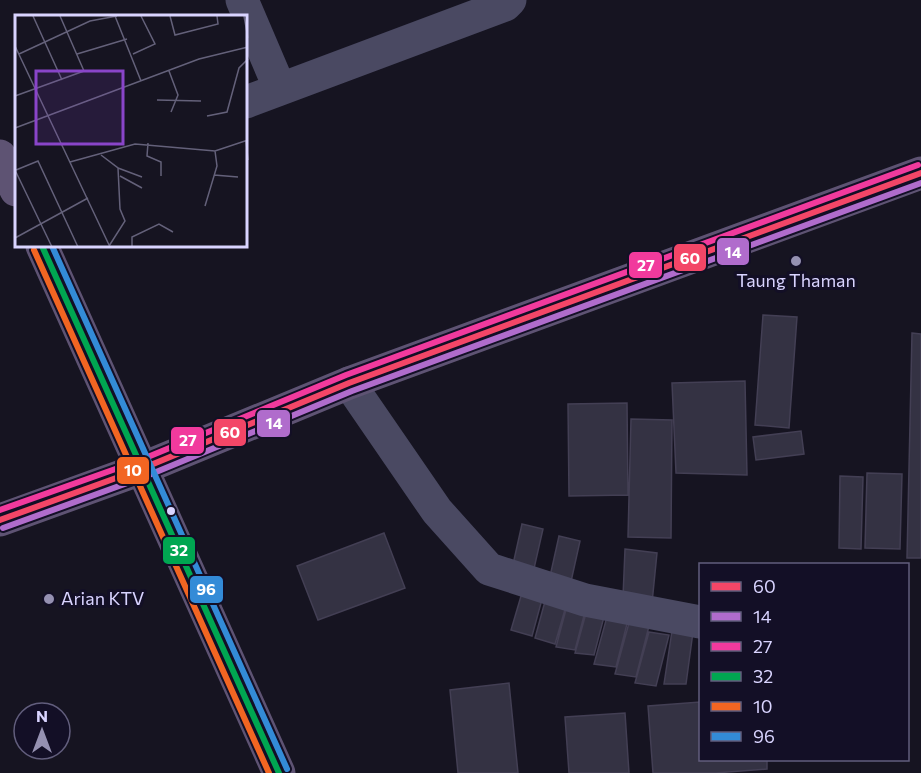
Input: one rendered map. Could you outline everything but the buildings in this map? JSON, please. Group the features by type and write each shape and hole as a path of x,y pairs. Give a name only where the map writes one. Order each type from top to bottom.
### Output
{"main road":[{"path":"0,520 141,469 349,383 921,173"},
{"path":"43,248 279,773"}],"street":[{"path":"242,0 280,89"},
{"path":"248,101 505,5 510,0"},
{"path":"349,383 437,510 489,569 585,600 699,622"}],"transit line":[{"name":"27","path":"0,510 138,461 346,375 918,165"},
{"name":"60","path":"0,520 141,469 349,383 921,173"},
{"name":"14","path":"3,528 144,477 352,391 921,183"},
{"name":"32","path":"43,248 279,773"},
{"name":"96","path":"53,248 287,769"},
{"name":"10","path":"34,250 269,773"}],"place":[{"name":"Taung Thaman","path":"796,261"},
{"name":"Arian KTV","path":"49,599"}]}
